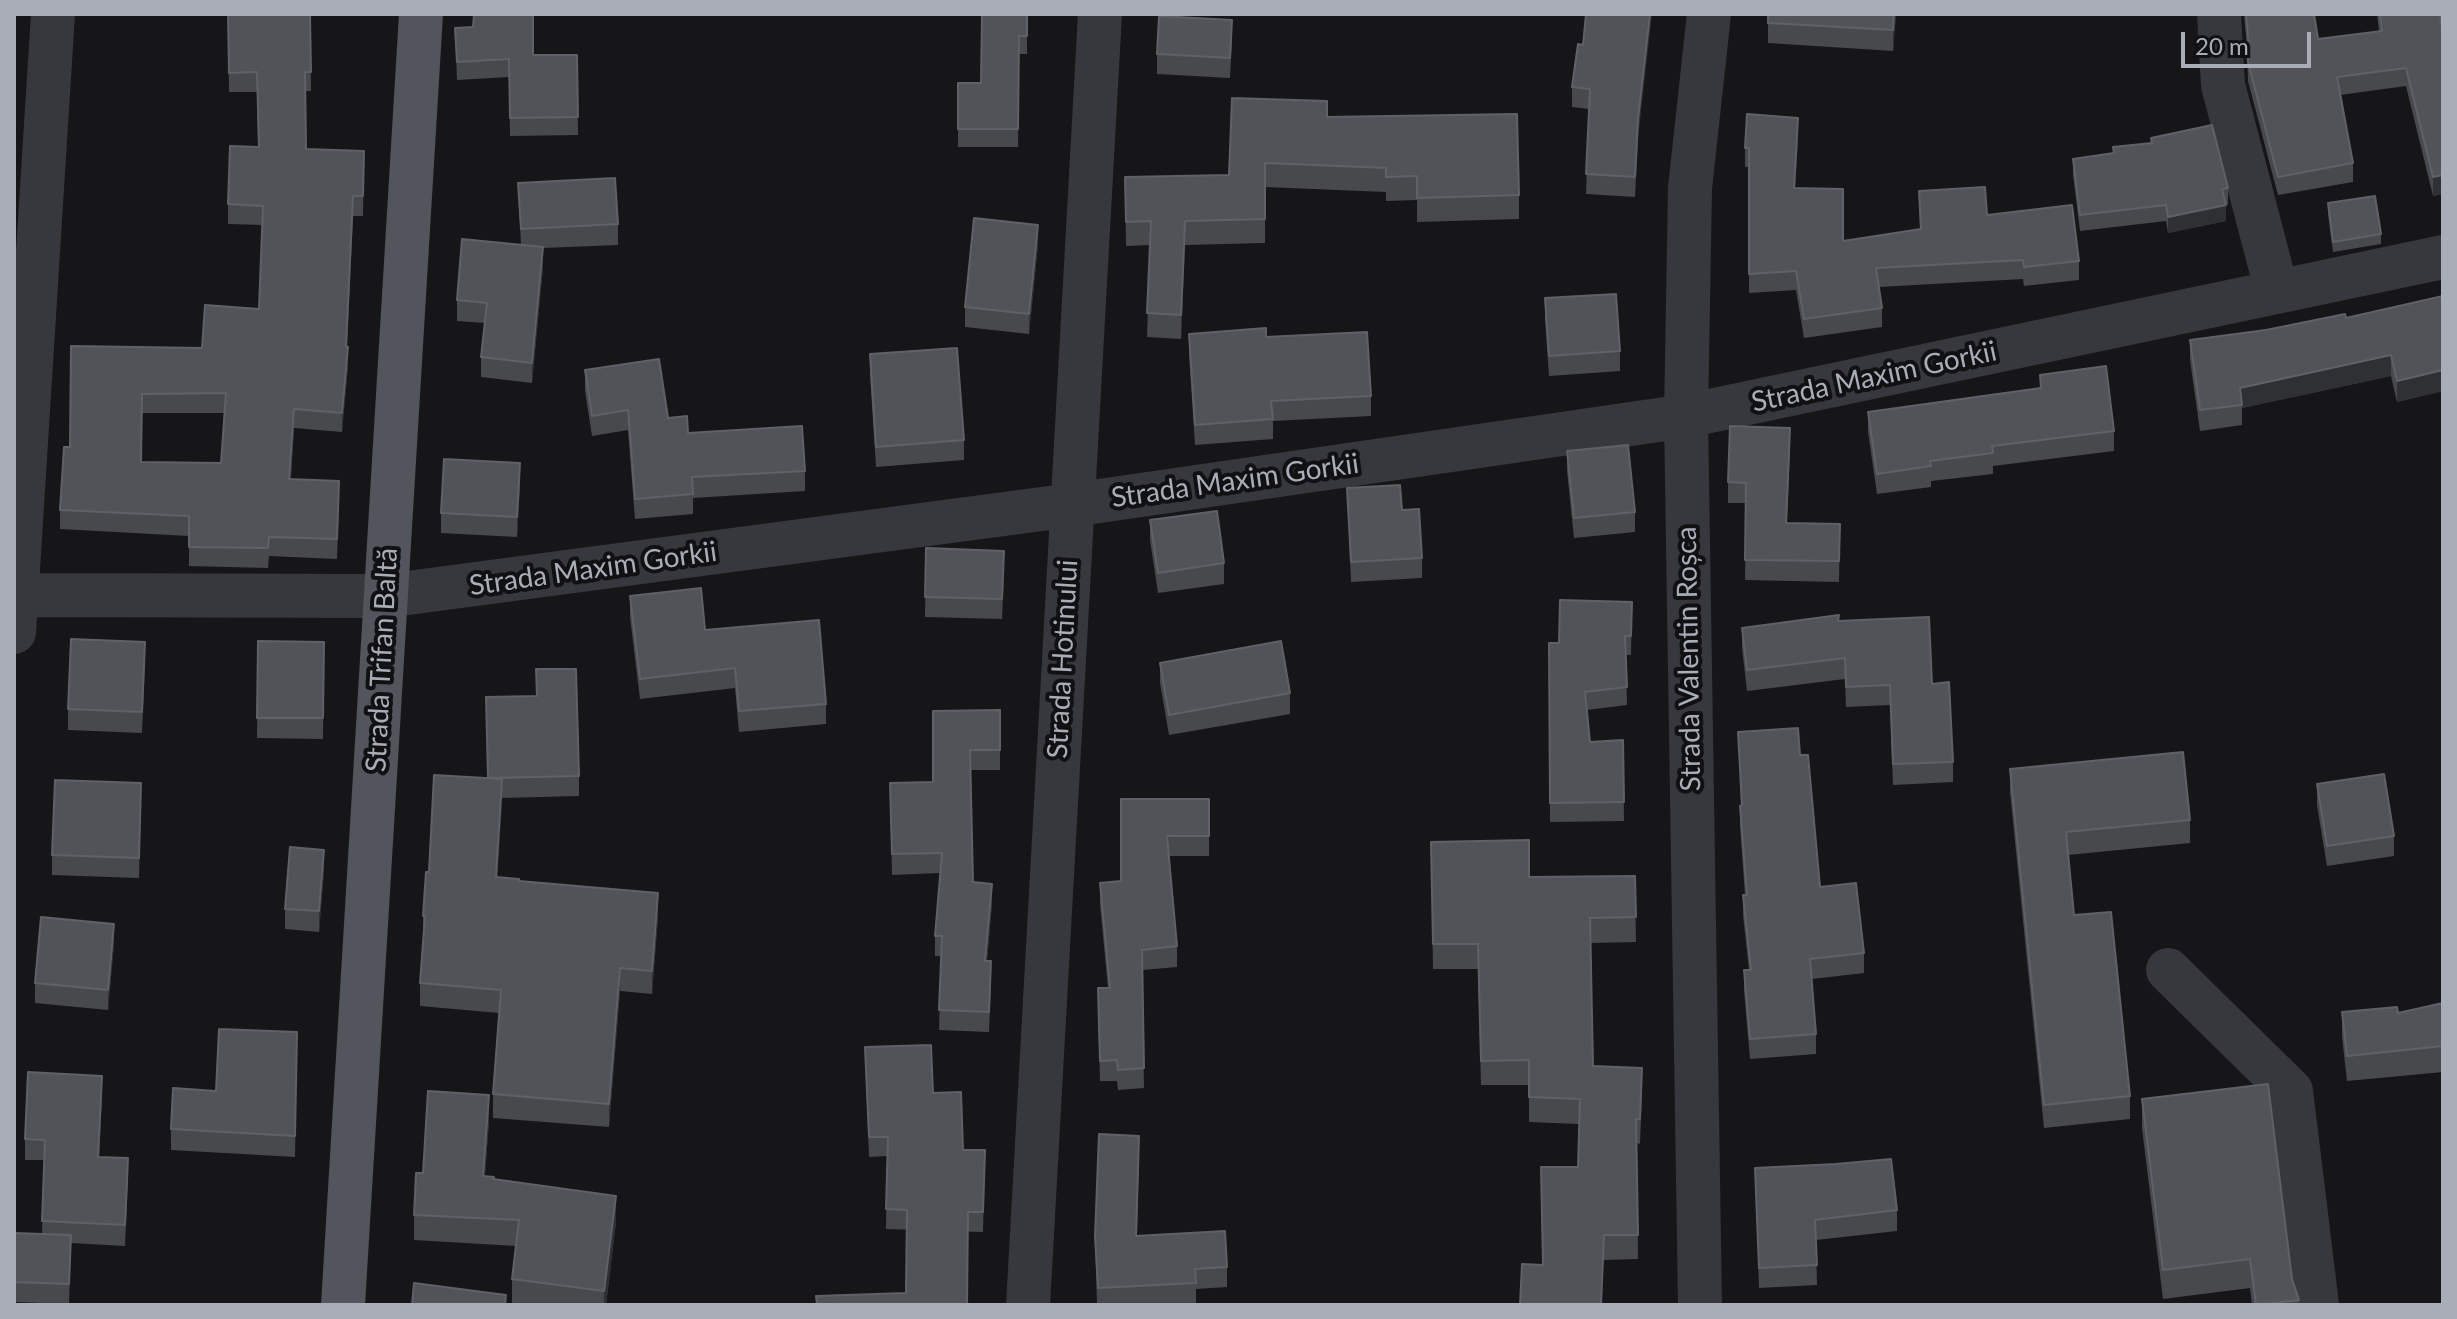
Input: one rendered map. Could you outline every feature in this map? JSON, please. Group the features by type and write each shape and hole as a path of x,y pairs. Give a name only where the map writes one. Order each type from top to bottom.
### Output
{"main road":[{"name":"Strada Trifan Baltă","path":"343,1305 421,14"}],"street":[{"path":"15,607 53,14"},
{"name":"Strada Hotinului","path":"1028,1305 1100,14"},
{"name":"Strada Valentin Roșca","path":"1700,1305 1686,416 1690,188 1709,14"},
{"path":"2219,14 2223,85 2277,292"},
{"name":"Strada Maxim Gorkii","path":"15,607 385,596 1072,505 1686,416 2443,257"},
{"path":"2168,970 2291,1091 2317,1305"}],"building":[{"path":"228,14 310,14 311,72 305,72 306,149 364,151 363,196 353,196 348,347 342,413 294,409 289,479 339,481 337,539 269,537 268,548 189,547 189,516 60,510 64,447 70,447 71,346 202,348 205,305 259,309 263,206 228,204 230,146 259,147 257,72 229,73","holes":["226,393 221,463 141,462 142,394"]},
{"path":"474,14 533,14 533,55 577,55 578,117 510,118 509,59 457,62 455,28 473,27"},
{"path":"982,14 1027,14 1027,36 1019,36 1018,129 958,129 958,83 981,83"},
{"path":"1586,14 1650,14 1635,177 1586,174 1590,89 1572,87 1578,44 1583,45"},
{"path":"1768,14 1894,14 1893,30 1768,23"},
{"path":"2246,14 2314,14 2318,39 2382,31 2380,14 2440,14 2443,37 2443,175 2433,177 2406,68 2337,77 2353,163 2278,177 2248,62"},
{"path":"1159,16 1232,20 1230,58 1157,54"},
{"path":"1232,98 1327,101 1327,117 1517,114 1519,195 1417,198 1417,176 1386,177 1386,168 1265,163 1265,219 1185,221 1181,315 1147,313 1151,221 1126,222 1125,177 1229,175"},
{"path":"1747,114 1798,118 1794,188 1843,189 1843,241 1921,229 1919,191 1985,187 1987,215 2072,205 2079,261 2024,267 2023,260 1876,268 1882,308 1804,319 1796,271 1749,274 1749,148 1745,148"},
{"path":"2212,125 2228,188 2222,189 2226,205 2168,217 2166,205 2080,215 2073,159 2114,153 2113,147 2152,143 2151,138"},
{"path":"615,178 618,224 521,229 518,183"},
{"path":"2375,196 2381,234 2333,242 2328,203"},
{"path":"974,218 1038,225 1029,314 965,307"},
{"path":"462,239 543,247 532,363 481,357 487,303 457,300"},
{"path":"1616,294 1620,351 1549,356 1545,298"},
{"path":"2443,296 2443,370 2397,381 2391,355 2240,388 2242,405 2200,410 2190,340 2266,330 2345,314 2346,318"},
{"path":"1266,328 1266,337 1367,332 1371,396 1271,401 1273,419 1195,425 1189,334"},
{"path":"957,348 964,440 876,447 870,354"},
{"path":"659,359 668,418 687,416 688,433 802,426 805,471 692,477 693,494 635,499 628,410 592,416 585,370"},
{"path":"2106,366 2114,431 1992,446 1993,453 1930,461 1931,466 1877,474 1868,412 2041,388 2040,375"},
{"path":"1730,426 1790,428 1786,523 1840,524 1839,561 1745,560 1746,483 1728,482"},
{"path":"1628,445 1635,512 1574,518 1567,451"},
{"path":"444,459 520,463 517,517 441,513"},
{"path":"1400,485 1402,510 1419,509 1422,558 1351,562 1347,488"},
{"path":"1217,511 1224,563 1158,573 1150,520"},
{"path":"926,548 1004,551 1002,599 925,597"},
{"path":"701,588 705,630 819,620 826,704 739,711 735,668 640,679 630,596"},
{"path":"1560,600 1632,602 1631,636 1625,636 1627,687 1585,692 1590,742 1623,740 1624,802 1550,803 1549,643 1559,643"},
{"path":"1839,615 1838,621 1929,617 1932,684 1949,682 1953,762 1893,764 1890,685 1846,687 1845,658 1747,670 1742,628"},
{"path":"71,639 145,642 142,712 68,709"},
{"path":"258,641 324,642 323,718 257,718"},
{"path":"1281,641 1290,693 1169,715 1160,663"},
{"path":"536,669 576,669 579,776 488,778 486,697 537,696"},
{"path":"1000,710 1000,750 970,750 973,882 992,884 985,961 991,961 989,1012 939,1010 942,936 935,936 942,853 892,854 890,783 933,782 933,711"},
{"path":"1798,728 1800,755 1808,755 1820,887 1856,883 1864,953 1810,959 1816,1034 1750,1039 1744,970 1751,970 1743,895 1747,895 1738,732"},
{"path":"2183,752 2190,820 2066,832 2074,915 2111,912 2130,1096 2044,1105 2010,769"},
{"path":"2384,774 2394,836 2327,846 2317,784"},
{"path":"434,775 502,779 496,877 658,893 652,971 620,968 609,1104 493,1094 501,990 420,983"},
{"path":"55,780 141,783 139,858 52,855"},
{"path":"1121,799 1209,799 1209,836 1167,836 1177,946 1142,950 1144,1068 1118,1070 1117,1060 1100,1061 1098,988 1110,988 1100,883 1121,881"},
{"path":"1529,840 1529,877 1635,876 1636,917 1590,918 1593,1066 1642,1068 1640,1119 1636,1119 1638,1235 1604,1235 1601,1305 1520,1305 1522,1264 1543,1265 1541,1167 1578,1167 1580,1099 1529,1097 1529,1060 1481,1061 1478,944 1433,944 1431,842"},
{"path":"290,847 324,850 319,911 285,909"},
{"path":"41,917 114,924 108,990 35,983"},
{"path":"2443,1003 2443,1046 2347,1056 2342,1012 2397,1007 2398,1013"},
{"path":"219,1029 297,1032 295,1136 171,1129 173,1088 216,1091"},
{"path":"931,1045 933,1093 961,1092 963,1150 985,1150 983,1212 968,1212 967,1305 817,1305 816,1296 906,1293 907,1210 886,1209 888,1137 869,1137 865,1047"},
{"path":"28,1072 102,1076 98,1157 128,1158 125,1225 42,1221 45,1140 25,1139"},
{"path":"2268,1084 2292,1279 2299,1300 2256,1305 2250,1259 2163,1270 2142,1099"},
{"path":"428,1091 489,1095 483,1176 616,1196 604,1291 512,1279 519,1220 414,1215 416,1173 423,1173"},
{"path":"1099,1134 1139,1136 1136,1236 1225,1231 1227,1267 1195,1269 1196,1283 1098,1288 1095,1236"},
{"path":"1891,1159 1897,1210 1815,1220 1817,1265 1759,1268 1755,1168"},
{"path":"14,1233 71,1235 69,1284 14,1282"},
{"path":"414,1283 506,1295 505,1305 412,1305"}]}
